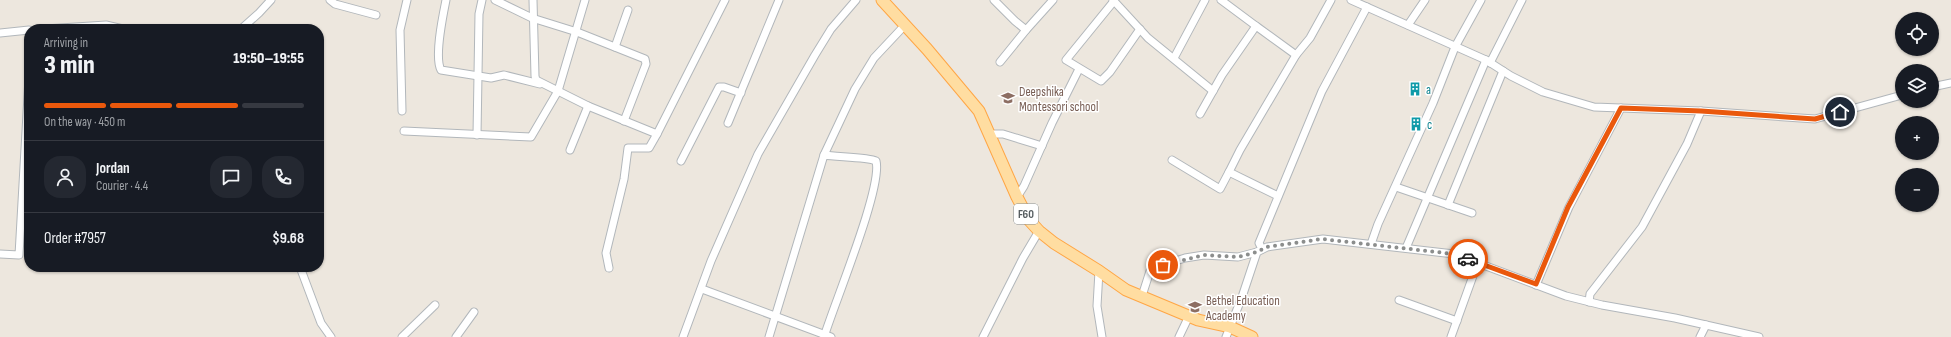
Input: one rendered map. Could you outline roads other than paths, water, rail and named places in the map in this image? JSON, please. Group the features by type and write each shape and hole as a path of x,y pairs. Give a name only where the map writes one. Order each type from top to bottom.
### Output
{"main road":[{"name":"F60","path":"885,1 978,111 990,134 1017,197 1029,220 1039,231 1054,244 1099,271 1126,290 1228,332 1252,337"}],"street":[{"path":"247,24 259,14 271,0"},
{"path":"330,0 335,4 376,15"},
{"path":"402,111 400,30 407,0"},
{"path":"446,0 440,36 441,70 478,77 491,78 504,75 548,87 588,106 657,134"},
{"path":"477,135 479,14 482,0"},
{"path":"496,0 532,18 577,32 644,59 646,62 624,120"},
{"path":"533,0 532,18 535,76 536,80 548,87"},
{"path":"404,132 531,137 558,91 577,32 585,0"},
{"path":"609,268 606,253 624,179 626,152 628,148 631,147 648,148 657,134 725,0"},
{"path":"728,123 779,0"},
{"path":"683,337 712,261 758,154 815,55 831,30 856,0"},
{"path":"994,0 1015,22 1026,30"},
{"path":"1000,62 1026,30 1054,0"},
{"path":"1174,58 1205,0"},
{"path":"1221,0 1296,55"},
{"path":"1172,160 1220,189 1240,150 1296,55 1310,38 1331,0"},
{"path":"1351,0 1488,61 1503,71 1543,92 1594,107 1701,111 1815,119 1895,97"},
{"path":"1408,25 1425,0"},
{"path":"1371,244 1378,224 1396,187 1456,47 1481,0"},
{"path":"1406,248 1488,61 1522,0"},
{"path":"1140,29 1110,72 1101,82 1066,60 1114,1 1140,29 1213,91"},
{"path":"1228,332 1260,251 1259,244 1322,91 1367,7"},
{"path":"615,47 628,10"},
{"path":"769,337 824,155 855,89 874,58 905,25"},
{"path":"1200,114 1213,91 1256,26"},
{"path":"0,33 24,31"},
{"path":"1017,197 1024,186 1079,69"},
{"path":"1448,205 1503,71"},
{"path":"1939,86 1951,83"},
{"path":"681,161 718,87 724,87 741,93"},
{"path":"570,150 588,106"},
{"path":"1536,284 1568,207 1621,108"},
{"path":"1589,302 1590,294 1642,227 1687,144 1701,111"},
{"path":"990,134 1003,134 1042,146"},
{"path":"702,289 827,336 869,205 878,168 876,161 870,158 838,158 824,155"},
{"path":"1229,172 1278,196"},
{"path":"0,254 20,255 24,176"},
{"path":"1396,187 1472,213"},
{"path":"983,337 1023,258 1039,231"},
{"path":"1142,296 1150,271 1163,265 1204,255 1238,257 1260,251 1267,247 1322,239 1454,254 1562,295 1589,302 1706,325 1736,334 1759,337"},
{"path":"1451,337 1478,262"},
{"path":"1099,271 1097,306 1102,337"},
{"path":"302,272 321,323 331,337"},
{"path":"1398,300 1457,321"},
{"path":"402,337 435,305"},
{"path":"456,337 474,312"},
{"path":"1179,337 1188,316"},
{"path":"1700,337 1706,325"}],"place":[{"name":"a","path":"1415,89"},
{"name":"Deepshika Montessori school","path":"1008,98"},
{"name":"c","path":"1416,124"},
{"name":"Bethel Education Academy","path":"1195,307"}]}
